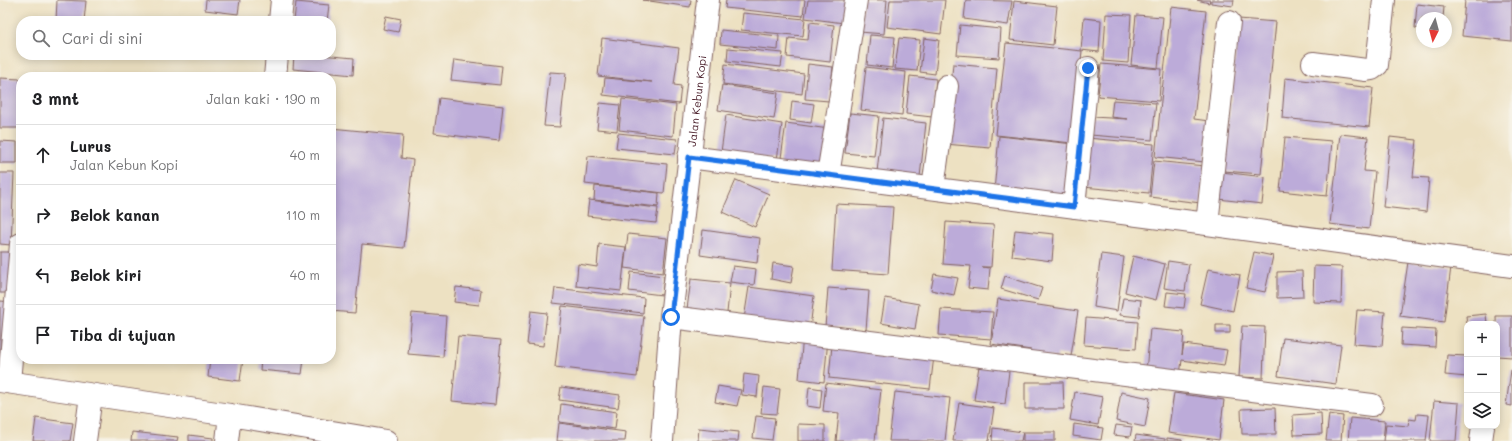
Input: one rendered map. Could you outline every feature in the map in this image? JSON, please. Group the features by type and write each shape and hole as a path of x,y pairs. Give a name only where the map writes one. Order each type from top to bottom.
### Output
{"street":[{"path":"280,16 282,0"},
{"name":"Jalan Kebun Kopi","path":"662,441 671,317 708,0"},
{"path":"828,175 856,0"},
{"path":"1314,63 1366,70 1372,69 1376,65 1384,0"},
{"path":"1207,224 1229,22"},
{"path":"275,72 277,60"},
{"path":"1074,207 1088,68"},
{"path":"933,188 947,86"},
{"path":"689,157 1207,224 1512,266"},
{"path":"16,287 5,382 230,414 386,441"},
{"path":"671,317 1372,405"},
{"path":"85,441 90,394"},
{"path":"227,441 230,414"},
{"path":"1481,441 1483,429"}],"building":[{"path":"57,0 86,1 84,16 56,16"},
{"path":"206,0 240,0 238,14 205,10"},
{"path":"643,0 691,0 690,7"},
{"path":"726,0 805,0 803,16 725,8"},
{"path":"808,0 847,0 844,23 805,18"},
{"path":"863,0 887,0 884,34 860,32"},
{"path":"890,0 945,0 941,34 887,27"},
{"path":"966,0 1012,1 1008,25 964,19"},
{"path":"1197,0 1210,0 1209,3"},
{"path":"1211,0 1234,0 1233,6 1211,3"},
{"path":"1465,0 1512,0 1512,41 1462,36"},
{"path":"1014,1 1057,6 1053,45 1010,40"},
{"path":"296,2 329,5 328,16 295,16"},
{"path":"1417,4 1444,7 1444,12 1416,12"},
{"path":"1171,7 1206,11 1194,119 1209,121 1205,162 1155,157"},
{"path":"743,13 805,19 803,36 741,30"},
{"path":"1106,14 1131,15 1128,63 1103,61"},
{"path":"1136,15 1163,17 1158,68 1131,65"},
{"path":"386,16 401,19 398,32 383,29"},
{"path":"1084,18 1101,20 1099,52 1081,50"},
{"path":"1239,19 1276,22 1261,174 1224,171"},
{"path":"810,22 834,25 830,62 787,57 789,38 808,40"},
{"path":"960,25 1001,29 999,58 957,55"},
{"path":"721,30 779,36 778,50 720,44"},
{"path":"870,35 895,37 892,68 867,65"},
{"path":"602,38 679,48 674,85 681,86 679,104 603,95 605,78 652,82 598,76"},
{"path":"899,38 920,40 917,71 895,69"},
{"path":"924,38 939,40 935,74 920,72"},
{"path":"1006,43 1082,51 1072,143 996,135"},
{"path":"728,48 783,53 781,67 727,61"},
{"path":"336,56 354,58 353,75 336,73 336,72 293,69 294,60 336,60"},
{"path":"454,60 502,66 500,85 451,80"},
{"path":"725,64 804,74 802,94 723,84"},
{"path":"808,64 833,67 829,101 805,99"},
{"path":"953,64 997,68 990,148 945,144"},
{"path":"1101,64 1161,69 1159,101 1098,96"},
{"path":"866,67 906,72 902,115 861,110"},
{"path":"550,72 566,73 560,127 544,126"},
{"path":"910,76 936,79 932,117 906,114"},
{"path":"0,78 16,79 16,128 0,128"},
{"path":"1285,78 1373,88 1369,127 1282,118"},
{"path":"722,85 778,93 774,119 718,110"},
{"path":"439,98 503,106 499,141 434,133"},
{"path":"622,99 676,105 673,136 619,130"},
{"path":"1113,100 1156,103 1152,140 1090,135 1092,117 1128,119 1111,117"},
{"path":"792,101 814,104 811,123 790,120"},
{"path":"600,103 620,105 617,131 597,129"},
{"path":"850,113 879,116 874,156 845,153"},
{"path":"726,115 782,124 777,160 721,152"},
{"path":"883,118 926,123 920,177 877,172"},
{"path":"786,123 829,129 823,171 780,165"},
{"path":"336,128 403,135 401,158 413,160 404,248 362,244 355,313 336,311"},
{"path":"618,133 677,139 675,154 616,148"},
{"path":"1340,134 1368,137 1364,171 1375,172 1369,229 1330,224"},
{"path":"999,136 1074,144 1069,199 994,191"},
{"path":"1285,137 1332,141 1327,196 1280,191"},
{"path":"1390,137 1417,140 1413,177 1429,178 1426,212 1383,207"},
{"path":"1087,138 1154,144 1149,193 1083,187"},
{"path":"0,141 16,142 16,163 0,163"},
{"path":"588,156 667,164 664,193 585,184"},
{"path":"1154,161 1205,166 1201,203 1150,197"},
{"path":"1221,172 1265,177 1262,204 1218,199"},
{"path":"0,173 14,173 11,245 0,244"},
{"path":"736,180 769,194 755,227 722,212"},
{"path":"595,186 659,193 658,207 594,200"},
{"path":"589,200 658,208 656,223 587,216"},
{"path":"836,204 893,207 888,274 832,270"},
{"path":"946,222 994,225 991,267 982,267 990,268 988,290 968,288 971,266 943,264"},
{"path":"703,230 760,238 757,263 700,255"},
{"path":"1015,230 1054,234 1052,261 1012,256"},
{"path":"628,234 667,238 663,273 624,268"},
{"path":"599,244 626,247 621,291 576,286 578,264 597,267"},
{"path":"0,252 12,252 12,293 0,293"},
{"path":"1254,252 1273,256 1265,292 1246,288"},
{"path":"1101,254 1124,257 1117,311 1094,307"},
{"path":"1133,256 1165,264 1156,300 1125,292"},
{"path":"1168,261 1189,264 1185,291 1164,288"},
{"path":"1408,262 1451,267 1444,322 1400,316"},
{"path":"773,263 794,266 791,283 771,279"},
{"path":"733,266 756,269 754,285 730,282"},
{"path":"1314,266 1342,267 1341,303 1313,302"},
{"path":"1208,269 1240,275 1233,311 1200,304"},
{"path":"1302,271 1303,297 1277,298 1277,272"},
{"path":"631,272 664,276 662,295 629,291"},
{"path":"934,274 958,278 954,295 931,290"},
{"path":"1005,276 1042,288 1038,300 1001,289"},
{"path":"691,279 730,283 727,313 687,309"},
{"path":"456,287 481,290 479,305 454,302"},
{"path":"749,287 814,296 810,328 744,319"},
{"path":"555,288 644,298 643,313 553,303"},
{"path":"828,288 869,291 866,330 825,327"},
{"path":"1167,292 1186,294 1184,308 1165,306"},
{"path":"885,298 919,304 915,329 881,323"},
{"path":"1123,298 1141,300 1139,317 1120,315"},
{"path":"998,299 1078,311 1071,356 1057,354 1057,358 1030,354 1031,350 991,344"},
{"path":"0,301 14,302 0,366"},
{"path":"562,306 644,316 637,377 555,367"},
{"path":"941,309 993,312 991,339 939,335"},
{"path":"1357,310 1385,312 1382,346 1354,344"},
{"path":"531,311 547,313 543,346 527,344"},
{"path":"412,313 446,316 443,357 408,354"},
{"path":"1486,314 1487,321 1467,321 1466,316"},
{"path":"1496,316 1512,316 1512,357 1500,356 1500,321 1496,321"},
{"path":"1086,318 1138,322 1136,349 1084,345"},
{"path":"1216,325 1230,325 1230,333 1216,333"},
{"path":"1242,326 1265,327 1263,378 1239,377"},
{"path":"1402,328 1436,330 1435,347 1401,345"},
{"path":"1150,329 1184,332 1182,355 1184,344 1227,350 1224,366 1182,360 1180,375 1146,371"},
{"path":"458,336 501,340 495,405 452,401"},
{"path":"803,336 828,339 824,382 799,379"},
{"path":"1283,338 1341,345 1336,384 1278,376"},
{"path":"832,345 934,356 930,389 829,378"},
{"path":"1447,355 1464,356 1464,377 1445,375"},
{"path":"980,359 1010,363 1005,404 974,400"},
{"path":"209,364 242,364 240,381 208,377"},
{"path":"261,364 303,364 302,374 260,370"},
{"path":"1512,370 1512,406 1506,405"},
{"path":"744,374 759,376 757,397 742,395"},
{"path":"1025,382 1063,382 1064,409 1025,409"},
{"path":"826,383 881,390 875,441 836,441 839,413 823,411"},
{"path":"718,386 741,390 737,406 715,402"},
{"path":"561,387 620,395 618,408 559,400"},
{"path":"764,387 780,389 777,414 761,413"},
{"path":"809,387 822,389 820,408 807,406"},
{"path":"895,392 950,398 945,441 889,441"},
{"path":"1075,392 1103,397 1098,425 1070,420"},
{"path":"1121,392 1150,398 1145,427 1116,421"},
{"path":"1174,393 1224,400 1219,440 1168,433"},
{"path":"1434,401 1459,403 1456,441 1430,441"},
{"path":"959,403 994,408 989,441 953,441"},
{"path":"561,404 617,412 615,429 559,422"},
{"path":"1275,408 1276,434 1242,434 1241,409"},
{"path":"1321,413 1322,434 1294,435 1293,415"},
{"path":"1329,414 1343,416 1341,441 1326,441"},
{"path":"1417,414 1429,415 1426,441 1384,441 1386,424 1408,426 1409,419 1416,420"},
{"path":"756,416 775,418 772,440 753,438"},
{"path":"36,418 73,423 70,441 33,441"},
{"path":"1350,418 1385,421 1383,441 1348,441"},
{"path":"559,423 626,432 625,441 557,441"},
{"path":"798,424 825,425 825,441 798,441"},
{"path":"1074,424 1103,428 1101,440 1073,436"},
{"path":"1116,425 1132,427 1130,437 1114,435"},
{"path":"699,428 739,432 738,441 698,441"},
{"path":"993,428 1023,432 1021,441 992,441"},
{"path":"132,432 178,437 177,441 131,441"},
{"path":"1023,432 1055,432 1055,441 1023,441"},
{"path":"189,435 213,438 213,441 189,441"},
{"path":"1136,435 1165,439 1165,441 1135,441"},
{"path":"1167,438 1182,440 1182,441 1167,441"}],"route":[{"path":"671,317 689,157 1074,207 1088,68"}]}
